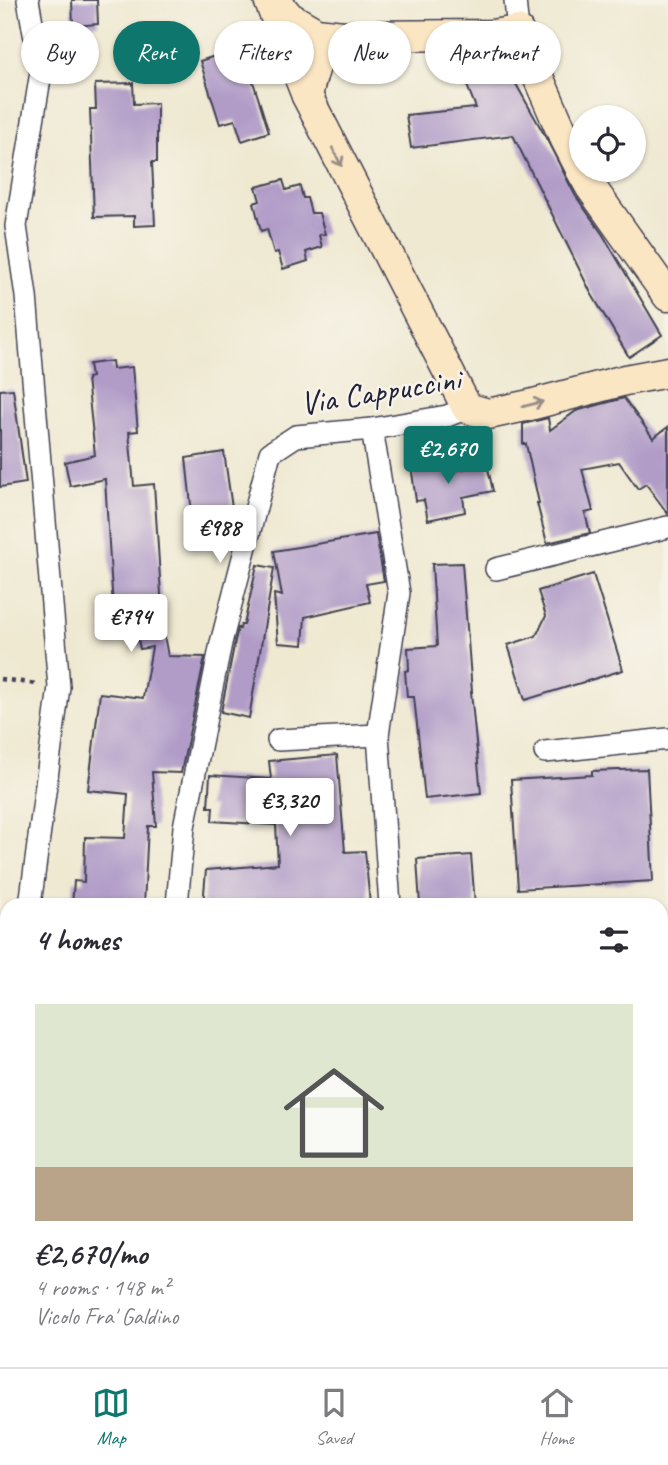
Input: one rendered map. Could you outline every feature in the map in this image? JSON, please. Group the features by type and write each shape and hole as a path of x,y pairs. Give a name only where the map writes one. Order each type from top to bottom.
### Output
{"street":[{"path":"28,0 41,72 8,224 26,296 59,687 31,898"},
{"path":"269,0 307,96 467,408"},
{"path":"275,0 289,17 316,33 328,34"},
{"path":"514,0 517,21"},
{"path":"307,96 311,76 321,53 328,46"},
{"path":"541,84 569,146"},
{"path":"588,182 668,296"},
{"name":"Via Cappuccini","path":"625,380 668,353"},
{"name":"Via Cappuccini","path":"178,898 184,827 221,643 270,453 296,436 372,429 447,416 467,408 488,414 668,372"},
{"path":"372,429 399,593 378,735 390,898"},
{"path":"496,569 668,527"},
{"path":"278,740 378,735"},
{"path":"545,752 668,739"}],"path":[{"path":"0,679 59,687"}],"building":[{"path":"72,0 97,0 98,21 73,21"},
{"path":"214,56 214,84 254,84 269,132 242,141 235,120 220,124 200,61"},
{"path":"95,84 133,84 134,104 157,103 157,162 152,162 155,225 134,226 134,216 94,217 90,109 96,109"},
{"path":"466,84 516,84 575,195 603,235 662,335 629,357 591,293 513,135 411,148 406,115 476,108"},
{"path":"283,180 286,190 300,186 311,213 319,213 325,234 319,235 322,247 306,252 308,261 283,269 278,252 274,253 267,229 261,231 254,203 260,201 256,187"},
{"path":"112,361 113,369 132,367 138,431 129,432 134,486 154,484 162,610 159,610 168,656 205,657 181,773 152,772 156,826 148,826 144,898 73,898 74,881 84,882 85,837 125,838 128,794 88,790 100,693 143,698 152,647 140,649 135,625 136,607 113,608 105,479 70,486 65,462 95,455 87,378 91,377 89,364"},
{"path":"13,389 26,483 0,487 0,390"},
{"path":"624,398 653,438 668,427 668,514 646,484 638,489 619,462 582,469 593,511 585,513 590,533 547,543 526,444 523,444 523,424 548,418 550,430 576,411"},
{"path":"224,452 232,508 192,514 186,458"},
{"path":"456,457 458,470 487,464 493,491 463,497 465,512 428,520 424,500 416,501 411,465"},
{"path":"376,534 384,581 366,584 370,602 305,617 303,645 278,643 274,594 282,596 274,551"},
{"path":"462,563 481,793 425,799 414,697 407,697 405,671 409,670 408,648 437,646 432,564"},
{"path":"257,565 274,568 249,718 221,712 238,628 244,625"},
{"path":"593,574 623,670 525,700 508,645 536,636 546,616 538,591"},
{"path":"337,755 345,852 365,851 369,898 204,898 206,870 278,864 276,825 212,821 213,807 208,807 210,775 271,779 269,761"},
{"path":"647,769 653,881 518,889 511,780 592,775 592,771"},
{"path":"471,855 474,898 420,898 417,859"}]}
